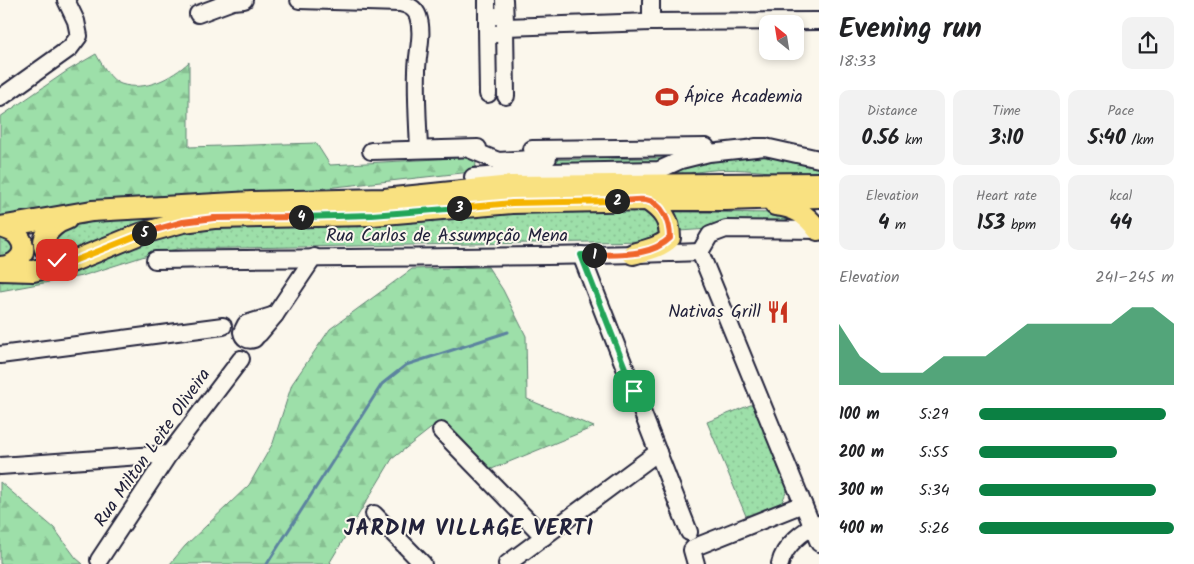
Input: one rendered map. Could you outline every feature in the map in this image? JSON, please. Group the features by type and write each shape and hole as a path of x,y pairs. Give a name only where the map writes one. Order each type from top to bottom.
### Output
{"main road":[{"path":"252,202 473,177"},
{"path":"1,227 92,211 252,202 384,198 511,186 819,183"},
{"path":"0,268 33,271 71,262 140,234 183,222 214,218 372,215 512,203 819,197"},
{"path":"633,254 664,244 670,238 667,218 660,209 647,200"},
{"path":"726,200 789,206 800,211 819,230"},
{"path":"71,262 57,260 48,253 44,244 45,236 56,222 92,211"},
{"path":"0,268 17,262 22,253 23,244 13,232 1,227"}],"street":[{"path":"0,98 70,48 79,36 76,21 66,0"},
{"path":"198,14 233,1 244,0"},
{"path":"299,0 395,2 412,7 420,23 417,69 419,149"},
{"path":"487,0 488,94"},
{"path":"504,0 506,96"},
{"path":"651,0 651,22"},
{"path":"505,24 819,21"},
{"path":"487,26 491,33 497,35 503,32 505,24"},
{"path":"371,150 480,151 498,161 563,157 664,155 683,152 688,147"},
{"path":"473,177 548,172 659,170 681,160 709,153 765,147"},
{"path":"532,149 765,147 819,160"},
{"path":"473,177 484,165 480,151"},
{"path":"514,160 525,169 548,172"},
{"path":"819,230 726,230 710,235 700,252 803,504 816,525 819,543"},
{"name":"Rua Carlos de Assumpção Mena","path":"155,260 700,252"},
{"path":"581,255 689,532"},
{"path":"0,355 223,326 252,331 274,315 314,257"},
{"name":"Rua Milton Leite Oliveira","path":"99,560 169,454 241,359 252,331"},
{"path":"441,430 544,537"},
{"path":"507,564 658,452"},
{"path":"0,466 169,454"},
{"path":"694,557 803,504"},
{"path":"374,514 423,564"},
{"path":"780,564 793,541 816,525"}],"green space":[{"path":"96,54 117,82 130,86 149,85 158,82 175,73 189,62 189,147 316,143 330,165 473,157 476,163 475,170 412,179 0,223 0,117 67,71"},
{"path":"771,155 819,164 819,178 763,171 726,169 689,174 671,179 429,186 707,157"},
{"path":"663,158 662,162 527,169 527,160"},
{"path":"644,210 654,213 661,225 659,232 649,241 178,249 148,255 82,276 0,291 0,281 15,281 56,273 151,240 199,229 481,214"},
{"path":"261,212 71,252 62,251 57,244 55,236 75,219"},
{"path":"671,212 786,213 803,223 679,231"},
{"path":"0,233 8,234 17,252 0,262"},
{"path":"488,267 503,290 526,336 527,399 594,427 487,471 439,422 392,459 330,562 332,564 170,564 185,546 249,485 273,443 292,384 330,329 412,269"},
{"path":"753,404 788,488 782,502 746,516 707,422"},
{"path":"0,482 54,528 76,558 83,564 0,564"}],"waterway":[{"path":"267,564 382,384 406,365 508,332"}],"place":[{"name":"Ápice Academia","path":"667,97"},
{"name":"Nativas Grill","path":"778,312"}],"district":[{"name":"JARDIM VILLAGE VERTI","path":"469,529"}],"route":[{"path":"57,260 71,262 140,234 183,222 214,218 372,215 512,203 647,200 660,209 667,218 670,238 664,244 633,254 581,255 634,391"}]}
